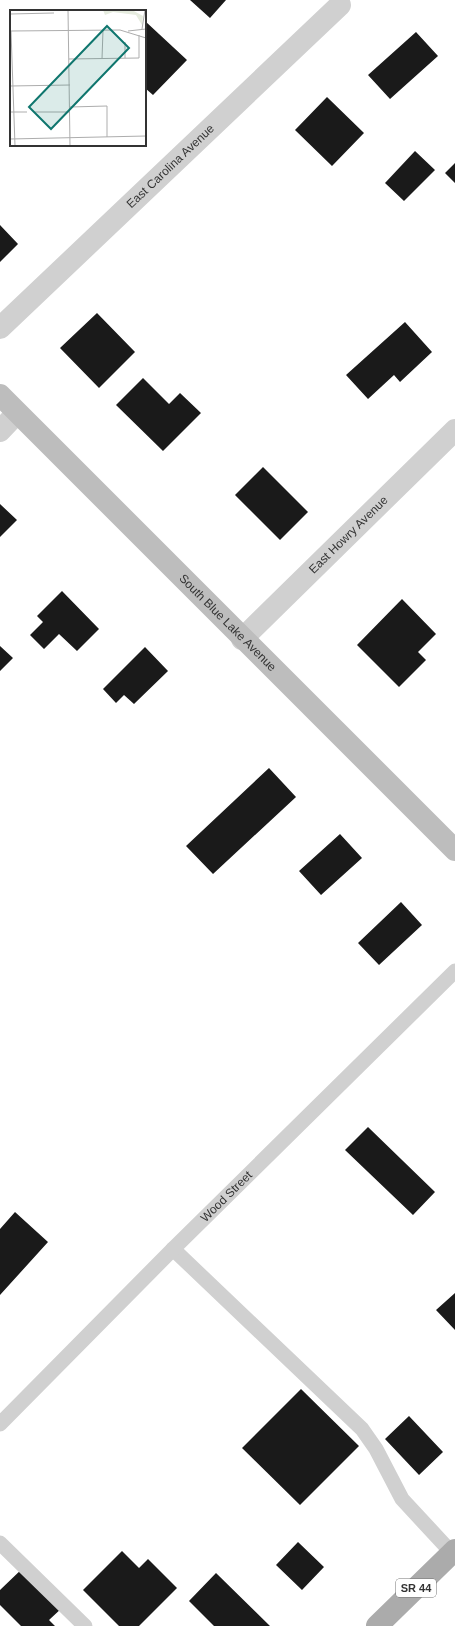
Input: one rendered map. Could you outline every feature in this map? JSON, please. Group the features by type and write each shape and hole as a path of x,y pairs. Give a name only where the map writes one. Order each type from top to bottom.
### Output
{"main road":[{"name":"South Blue Lake Avenue","path":"0,395 242,639 455,850"},
{"name":"SR 44","path":"377,1626 453,1552"}],"street":[{"name":"East Carolina Avenue","path":"0,328 340,5"},
{"path":"0,431 17,413"},
{"name":"East Howry Avenue","path":"242,639 455,430"}],"lane":[{"name":"Wood Street","path":"0,1424 173,1248 455,971"},
{"path":"173,1248 362,1429 376,1450 402,1499 453,1552"},
{"path":"0,1543 85,1626"}],"building":[{"path":"190,0 226,0 210,18"},
{"path":"146,22 187,60 153,95 146,89"},
{"path":"416,32 438,56 390,99 368,75"},
{"path":"327,97 364,133 332,166 295,130"},
{"path":"415,151 435,170 404,201 385,183"},
{"path":"455,163 455,183 445,173"},
{"path":"0,225 18,244 0,262"},
{"path":"97,313 135,352 99,388 60,348"},
{"path":"405,322 432,352 400,382 394,375 368,399 346,375"},
{"path":"143,378 169,404 180,393 201,413 163,451 116,405"},
{"path":"263,467 308,512 280,540 235,495"},
{"path":"0,504 17,520 0,537"},
{"path":"62,591 99,629 77,651 59,634 44,649 30,635 43,622 37,616"},
{"path":"402,599 436,634 418,652 426,660 399,687 357,645"},
{"path":"0,646 13,658 0,671"},
{"path":"145,647 168,671 134,704 124,695 116,703 103,689"},
{"path":"269,768 296,797 213,874 186,846"},
{"path":"340,834 362,858 321,895 299,871"},
{"path":"401,902 422,925 379,965 358,943"},
{"path":"368,1127 435,1192 413,1215 345,1150"},
{"path":"15,1212 48,1242 0,1295 0,1229"},
{"path":"455,1293 455,1330 436,1310"},
{"path":"301,1389 359,1446 300,1505 242,1448"},
{"path":"409,1416 443,1452 419,1475 385,1439"},
{"path":"298,1542 324,1567 302,1590 276,1565"},
{"path":"122,1551 139,1568 148,1559 177,1588 139,1626 119,1626 83,1590"},
{"path":"24,1567 63,1607 49,1620 55,1626 21,1626 0,1605 0,1590"},
{"path":"216,1573 270,1626 214,1626 189,1601"}]}
